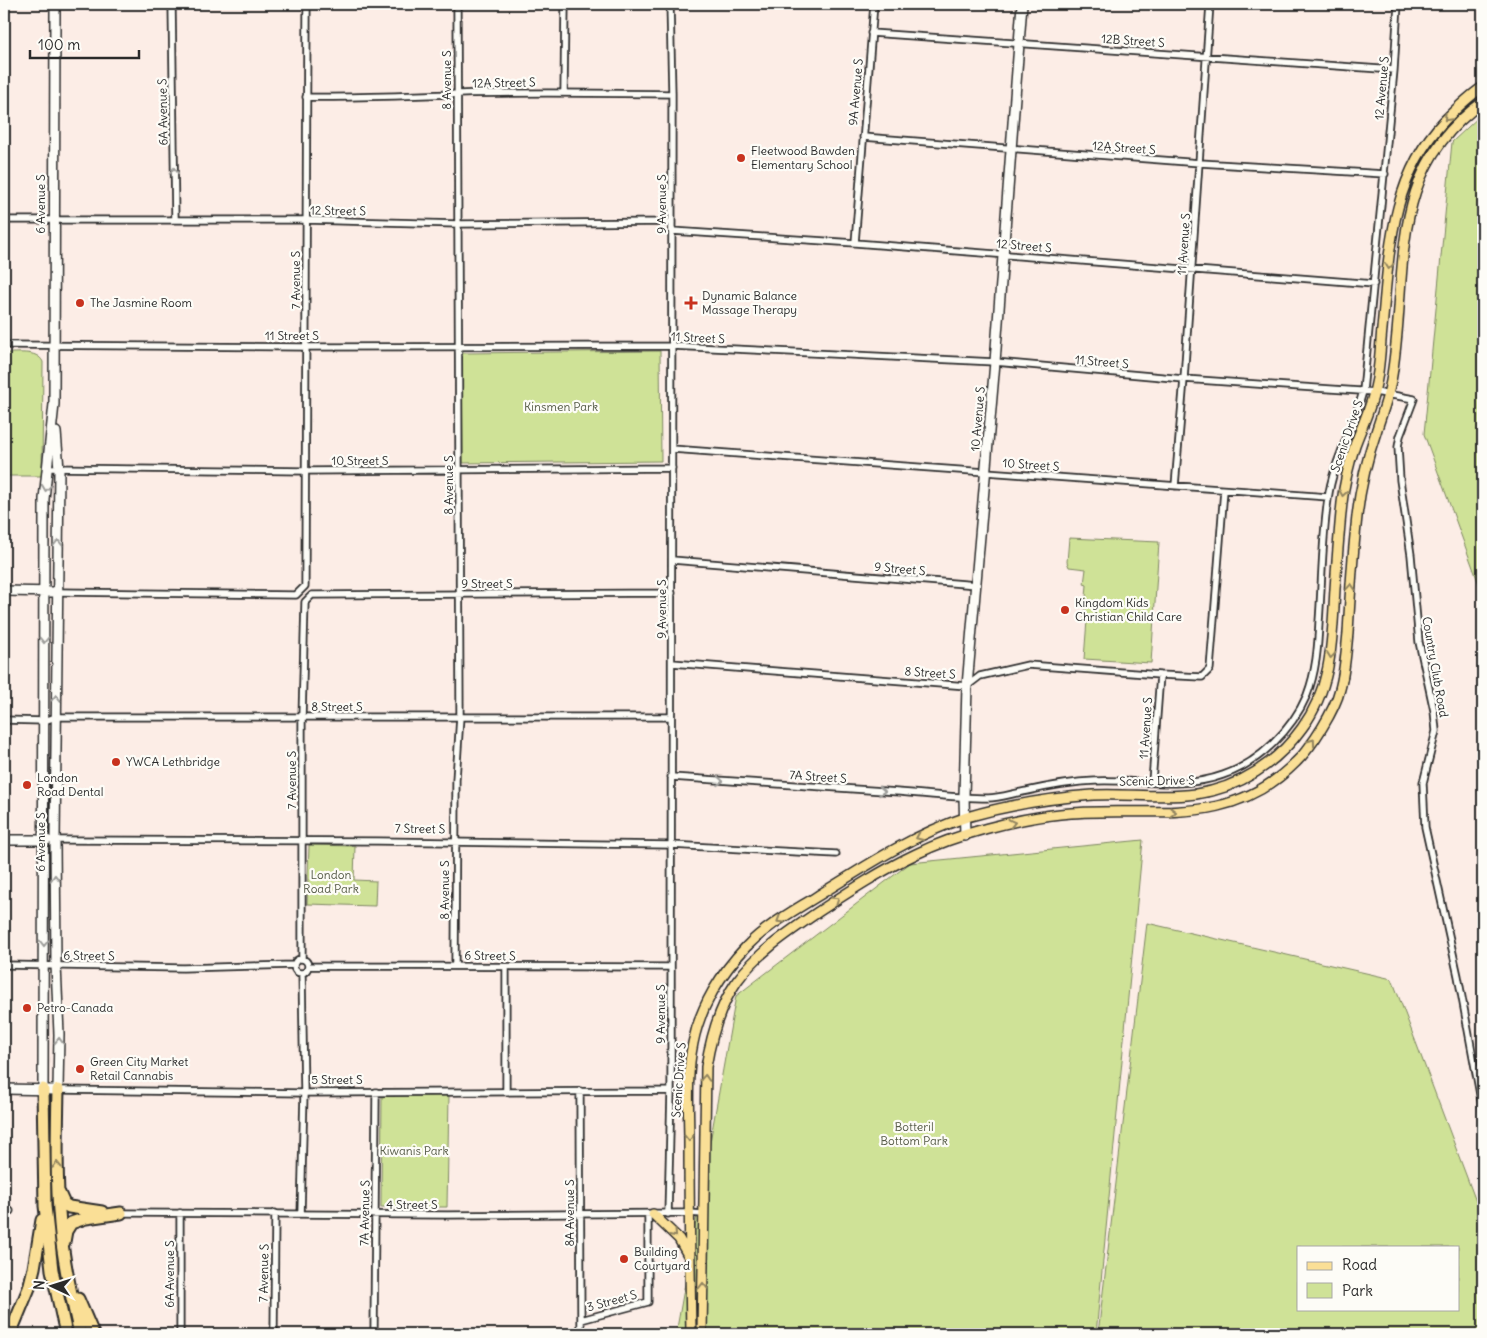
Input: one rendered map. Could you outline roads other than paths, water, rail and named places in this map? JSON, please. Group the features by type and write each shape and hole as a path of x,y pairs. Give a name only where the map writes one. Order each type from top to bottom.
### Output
{"highway":[{"name":"6 Avenue S","path":"44,1089 45,1206"},
{"name":"6 Avenue S","path":"58,1090 58,1189 67,1273"},
{"path":"58,1189 64,1204 69,1207 122,1214"},
{"path":"10,1334 29,1288 45,1206"},
{"path":"45,1206 52,1270 66,1334"},
{"path":"63,1249 66,1231 71,1223 86,1218 122,1214"},
{"path":"67,1273 80,1334"},
{"path":"67,1273 93,1334"}],"main road":[{"name":"6 Avenue S","path":"44,1089 44,499 49,468 54,404 55,4"},
{"name":"10 Avenue S","path":"965,836 964,796 967,686 995,362 1022,4"},
{"name":"Scenic Drive S","path":"691,1334 689,1098 693,1042 708,1000 727,968 748,944 769,926 902,845 964,818 1039,801 1064,798 1104,795 1161,796 1198,794 1232,784 1257,773 1290,744 1305,725 1316,706 1330,662 1344,488 1355,444 1375,392 1395,219 1407,178 1421,149 1431,134 1460,105 1483,87"},
{"name":"Scenic Drive S","path":"702,1334 706,1067 711,1036 720,1010 738,980 759,956 789,932 858,886 918,852 998,826 1058,814 1117,811 1182,812 1225,804 1244,798 1286,772 1301,758 1320,731 1340,693 1346,658 1355,531 1360,489 1376,430 1389,394 1394,364 1406,229 1412,201 1421,176 1446,134 1483,102"},
{"name":"6 Avenue S","path":"54,404 59,468 55,840 56,965 59,1034 58,1090"},
{"path":"4,591 58,592"},
{"name":"7 Street S","path":"4,840 55,840"},
{"name":"5 Street S","path":"4,1089 58,1090"},
{"path":"651,1214 679,1239 690,1257"}],"street":[{"name":"6A Avenue S","path":"172,4 175,220"},
{"name":"7 Avenue S","path":"58,592 296,595 305,586 307,4"},
{"name":"8 Avenue S","path":"455,966 456,780 460,716 457,4"},
{"path":"564,93 565,4"},
{"name":"9 Avenue S","path":"668,1214 671,1091 672,663 672,94 670,4"},
{"name":"9A Avenue S","path":"855,242 874,4"},
{"name":"11 Avenue S","path":"1175,486 1200,163 1210,4"},
{"name":"12 Avenue S","path":"1385,174 1398,4"},
{"name":"12B Street S","path":"871,33 1394,70"},
{"name":"12A Street S","path":"306,97 361,98 457,94 564,93 672,94"},
{"name":"12A Street S","path":"863,137 1012,150 1385,174"},
{"name":"Scenic Drive S","path":"964,796 990,798 1050,786 1094,781 1193,783 1225,775 1260,756 1296,715 1307,695 1314,671 1318,645 1328,497 1342,449 1360,405 1363,391 1385,174"},
{"name":"12 Street S","path":"4,220 306,220 458,224 672,222"},
{"name":"12 Street S","path":"672,232 855,242 1374,284"},
{"name":"11 Street S","path":"4,344 306,347 672,346 995,362 1184,379 1389,394"},
{"name":"Country Club Road","path":"1389,394 1414,399 1400,436 1398,448 1419,642 1434,712 1436,731 1423,783 1423,813 1458,976 1483,1111"},
{"name":"10 Street S","path":"672,449 1328,497"},
{"name":"10 Street S","path":"49,468 305,471 672,468"},
{"name":"8 Street S","path":"672,663 967,686 980,676 1028,665 1160,676 1204,676 1210,669 1224,490"},
{"name":"9 Street S","path":"672,560 977,585"},
{"name":"9 Street S","path":"305,602 312,595 672,593"},
{"name":"7 Avenue S","path":"302,958 302,717 305,602"},
{"name":"11 Avenue S","path":"1152,782 1160,676"},
{"name":"8 Street S","path":"4,720 44,720 56,717 671,717"},
{"name":"7A Street S","path":"671,777 964,796"},
{"name":"7 Street S","path":"55,840 671,845 836,854"},
{"path":"302,958 307,961 309,966 306,972 302,973 295,970 294,966 298,959 302,958"},
{"name":"6 Street S","path":"4,966 56,965 183,968 294,966"},
{"name":"6 Street S","path":"309,966 671,967"},
{"path":"506,967 506,1092"},
{"path":"301,1214 304,1092 302,973"},
{"name":"5 Street S","path":"58,1090 304,1092 671,1091"},
{"name":"8A Avenue S","path":"580,1091 581,1334"},
{"name":"7A Avenue S","path":"374,1334 376,1092"},
{"name":"6A Avenue S","path":"180,1213 180,1334"},
{"name":"7 Avenue S","path":"274,1334 275,1213"},
{"name":"4 Street S","path":"122,1214 703,1214"},
{"name":"3 Street S","path":"581,1320 648,1302 651,1214"}],"place":[{"name":"Fleetwood Bawden Elementary School","path":"741,158"},
{"name":"The Jasmine Room","path":"80,303"},
{"name":"Dynamic Balance Massage Therapy","path":"691,303"},
{"name":"Kingdom Kids Christian Child Care","path":"1065,610"},
{"name":"YWCA Lethbridge","path":"116,762"},
{"name":"London Road Dental","path":"27,785"},
{"name":"Petro-Canada","path":"27,1008"},
{"name":"Green City Market Retail Cannabis","path":"80,1069"},
{"name":"Building Courtyard","path":"624,1259"}],"park label":[{"name":"Kinsmen Park","path":"561,407"},
{"name":"London Road Park","path":"331,882"},
{"name":"Botteril Bottom Park","path":"914,1134"},
{"name":"Kiwanis Park","path":"414,1151"}]}
